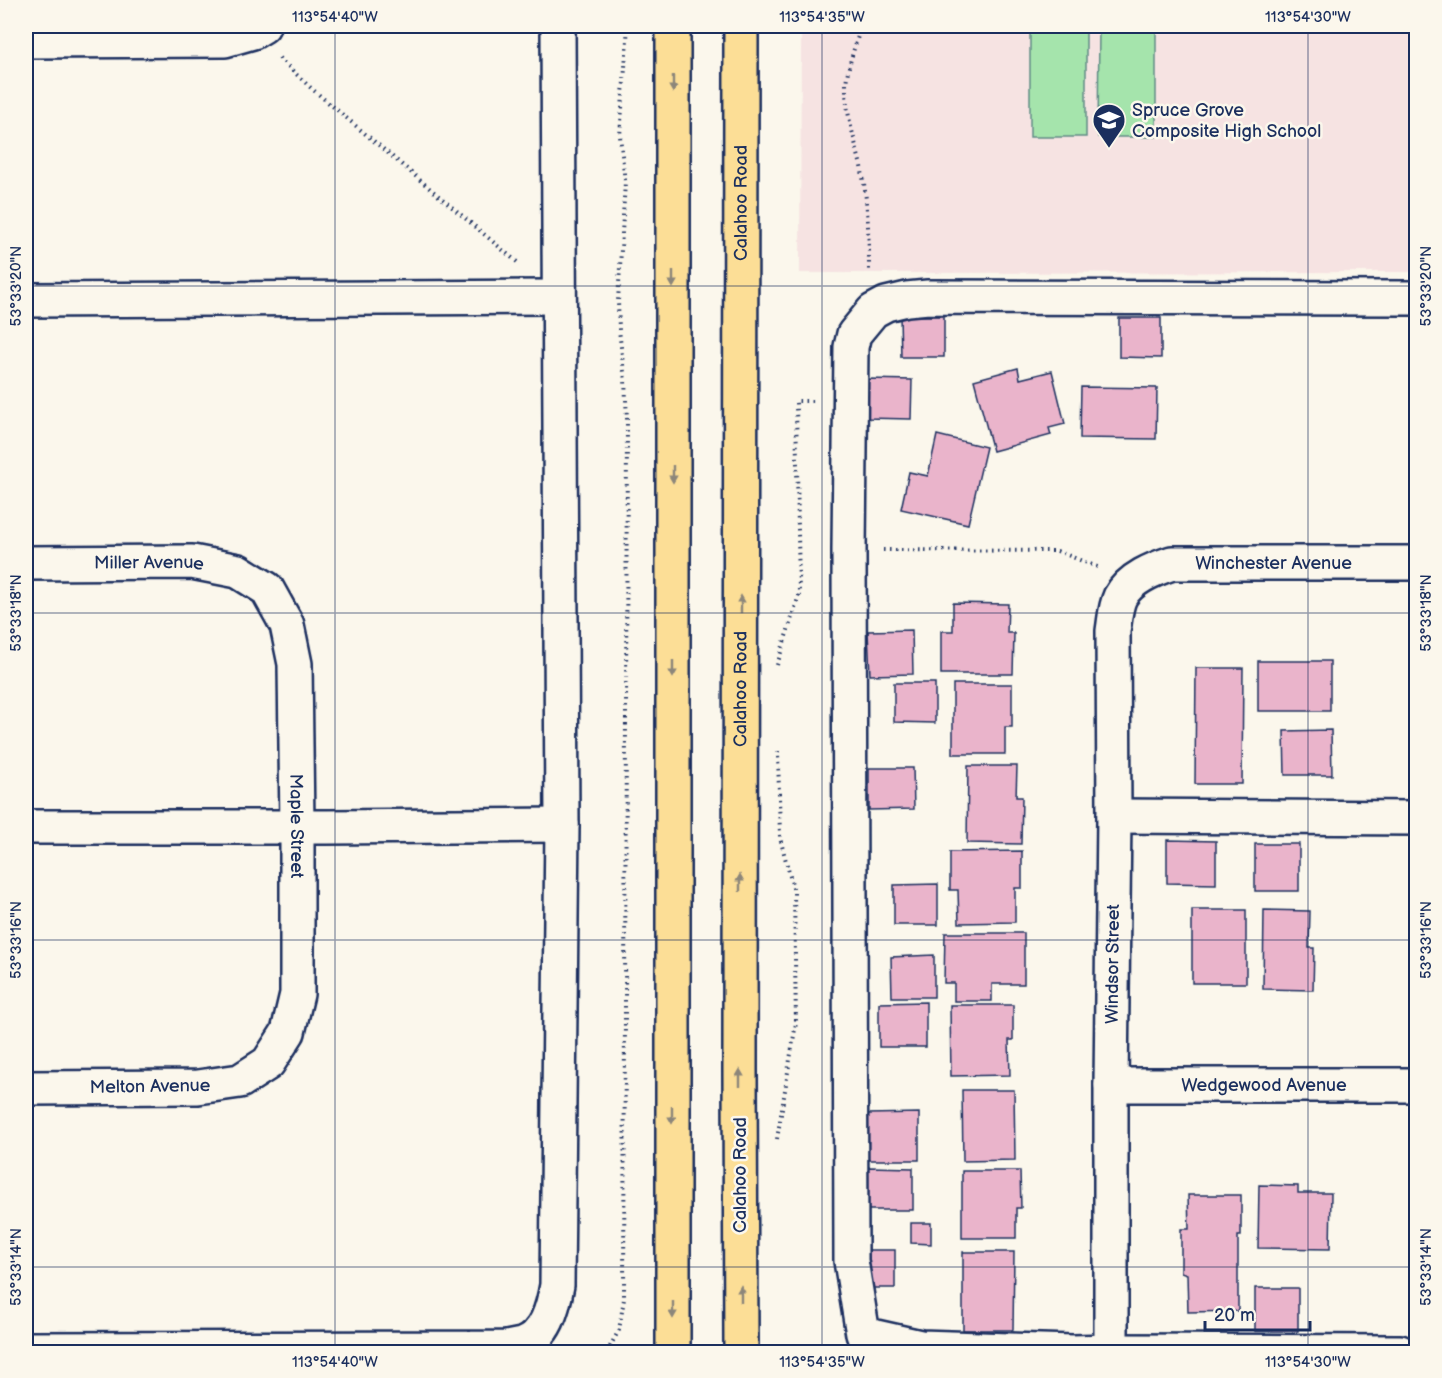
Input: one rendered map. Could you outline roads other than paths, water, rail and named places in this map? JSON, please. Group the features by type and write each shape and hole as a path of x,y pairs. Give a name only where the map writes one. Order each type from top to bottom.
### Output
{"main road":[{"path":"673,26 673,1353"},
{"name":"Calahoo Road","path":"741,26 741,1353"}],"street":[{"path":"26,1349 507,1348 524,1344 541,1331 553,1308 557,1286 562,825 558,26"},
{"path":"26,41 225,40 258,29"},
{"path":"26,300 558,297"},
{"path":"1400,1353 1073,1352 921,1347 863,1334 851,1261 849,550 851,347 854,334 873,311 886,304 928,297 1416,298"},
{"name":"Miller Avenue","path":"26,562 192,562 238,571 267,589"},
{"name":"Winchester Avenue","path":"1134,581 1152,570 1173,563 1416,563"},
{"name":"Windsor Street","path":"1111,1352 1113,631 1121,595 1134,581"},
{"name":"Maple Street","path":"267,589 287,625 296,664 297,827 297,994 288,1032 268,1062"},
{"path":"1114,816 1416,818"},
{"path":"26,827 562,825"},
{"name":"Melton Avenue","path":"26,1088 198,1087 240,1081 268,1062"},
{"name":"Wedgewood Avenue","path":"1111,1085 1416,1085"}],"place":[{"name":"Spruce Grove Composite High School","path":"1109,149"}]}
